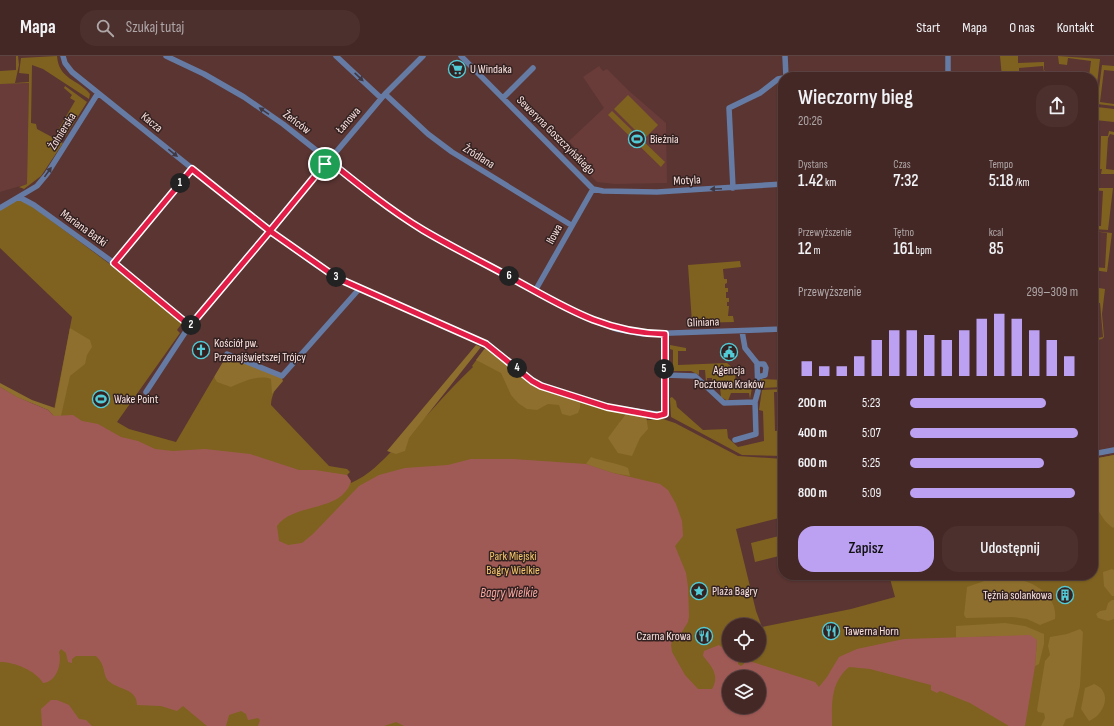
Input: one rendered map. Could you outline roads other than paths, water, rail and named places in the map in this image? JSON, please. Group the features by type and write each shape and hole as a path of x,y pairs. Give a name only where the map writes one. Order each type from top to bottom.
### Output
{"street":[{"path":"63,56 65,63 72,72 98,93"},
{"name":"Żeńców","path":"166,56 204,74 244,97 282,124 388,207 423,230 573,311 604,325 643,334 665,334"},
{"name":"Źródlana","path":"336,56 428,134 452,152 572,225"},
{"name":"Łanowa","path":"146,392 190,326 383,96 424,56"},
{"name":"Seweryna Goszczyńskiego","path":"462,56 593,189"},
{"path":"785,56 786,72"},
{"path":"948,56 948,72"},
{"name":"Seweryna Goszczyńskiego","path":"503,98 533,70"},
{"path":"733,188 729,108 760,93 778,79"},
{"name":"Kacza","path":"98,93 270,231 316,265 337,278 486,344 532,381 541,386 607,407 663,415 666,409 664,375 665,334"},
{"name":"Żołnierska","path":"0,208 37,186 47,174 98,93"},
{"path":"114,263 192,169"},
{"name":"Motyla","path":"593,189 603,191 657,192 778,184"},
{"name":"Iłowa","path":"535,291 593,189"},
{"name":"Mariana Batki","path":"19,197 114,263 190,326"},
{"path":"227,354 282,376 362,289"},
{"name":"Gliniana","path":"665,334 778,329"},
{"path":"735,440 756,434 755,402 758,391 757,364 756,360 745,348 742,331"},
{"path":"757,364 764,364 766,368 765,376 758,377"},
{"path":"664,375 695,376 724,403 755,402"},
{"path":"1098,453 1114,450"}],"water":[{"name":"Bagry Wielkie","path":"0,387 17,397 48,410 54,416 73,415 82,421 98,424 121,437 138,441 155,449 173,451 205,449 250,454 299,470 315,470 347,475 351,481 346,491 338,498 328,503 294,513 285,518 277,526 279,541 288,545 302,543 313,534 359,486 379,475 405,468 448,465 471,459 513,459 586,464 613,473 660,484 668,490 676,504 682,521 683,536 675,546 686,573 688,587 688,622 678,638 672,641 672,652 685,675 698,689 712,689 715,679 714,671 703,656 704,651 719,645 722,647 722,662 738,662 741,666 744,664 744,662 752,662 815,682 819,687 839,657 857,649 904,639 1030,635 1037,640 1035,666 1025,726 1009,726 970,703 940,691 937,693 931,690 931,685 870,669 849,667 838,680 835,687 832,702 832,726 404,726 396,722 384,726 258,726 260,720 258,718 248,720 246,714 241,711 229,715 226,726 207,726 183,706 177,711 161,706 137,705 134,696 131,693 114,685 108,680 102,664 96,656 76,656 72,659 72,663 68,662 66,653 61,649 59,652 59,666 55,676 48,682 43,683 30,671 18,665 0,662"},
{"path":"51,700 57,700 69,705 79,719 86,720 92,726 42,726 41,709"}],"place":[{"name":"U Windaka","path":"457,69"},
{"name":"Bieżnia","path":"637,139"},
{"name":"Kościół pw. Przenajświętszej Trójcy","path":"201,350"},
{"name":"Agencja Pocztowa Kraków","path":"729,352"},
{"name":"Wake Point","path":"101,399"},
{"name":"Plaża Bagry","path":"699,591"},
{"name":"Tężnia solankowa","path":"1065,595"},
{"name":"Tawerna Horn","path":"831,631"},
{"name":"Czarna Krowa","path":"704,636"}],"park label":[{"name":"Park Miejski Bagry Wielkie","path":"513,563"}]}
